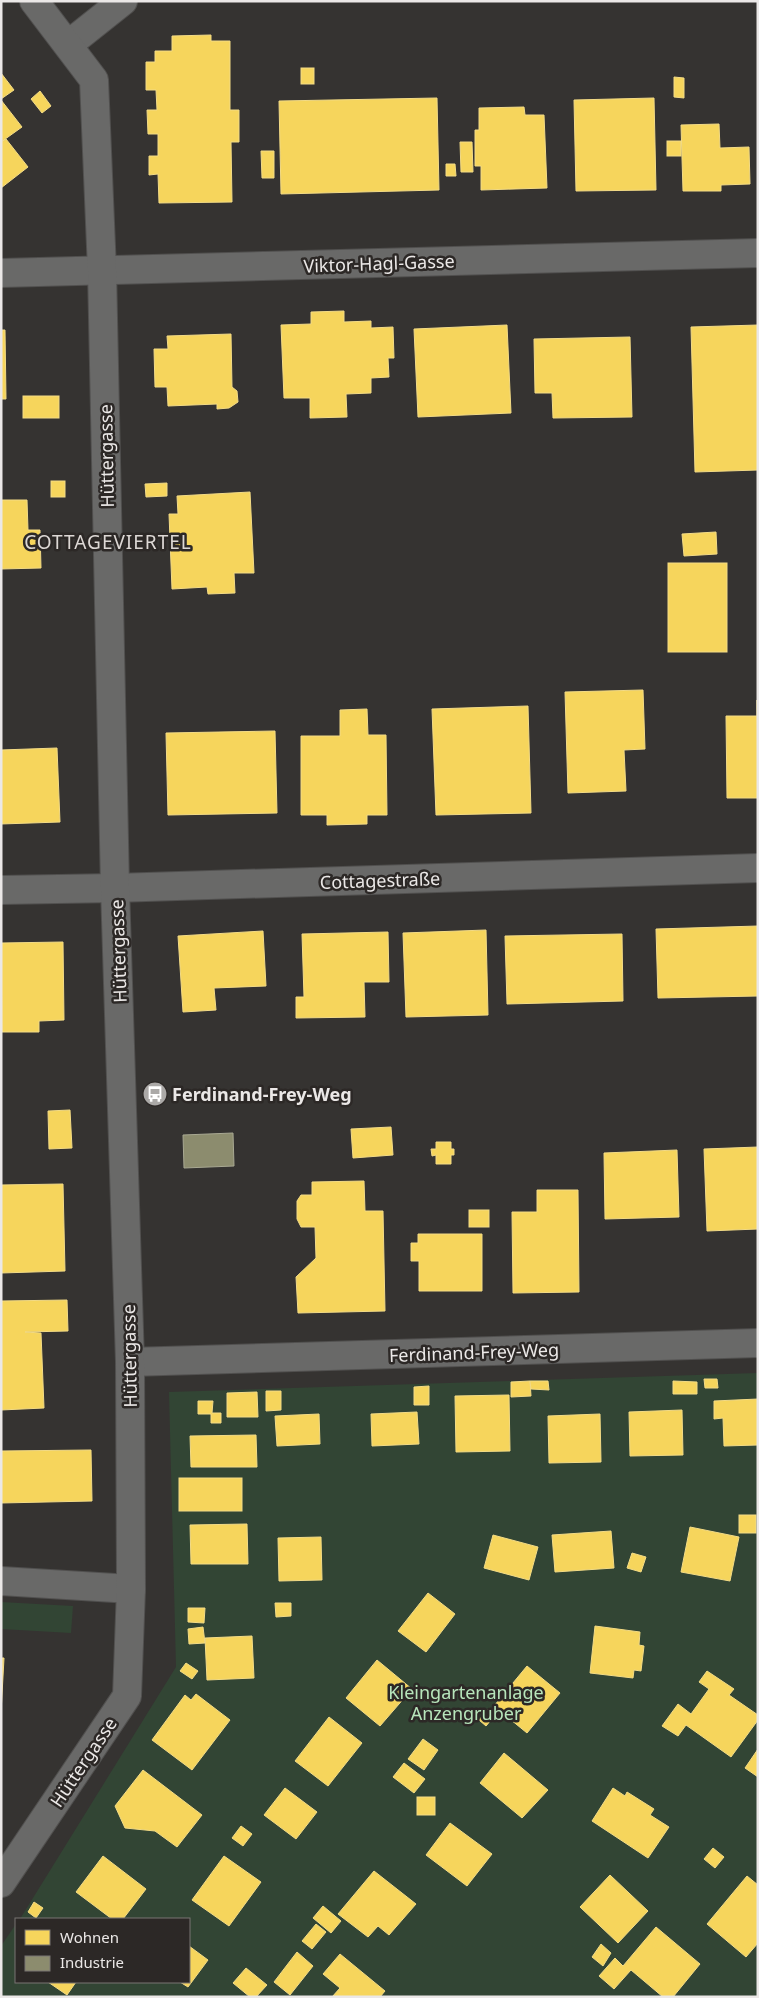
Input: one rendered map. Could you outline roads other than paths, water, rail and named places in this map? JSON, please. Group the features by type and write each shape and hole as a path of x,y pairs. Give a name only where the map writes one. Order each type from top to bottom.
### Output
{"street":[{"name":"Hüttergasse","path":"1,1884 127,1696 131,1589 130,1362 116,888 102,270 94,80 69,44 34,1"},
{"path":"69,44 123,1"},
{"name":"Viktor-Hagl-Gasse","path":"1,273 758,253"},
{"name":"Cottagestraße","path":"1,890 758,868"},
{"name":"Ferdinand-Frey-Weg","path":"130,1362 758,1344"},
{"path":"1,1582 131,1589"}],"place":[{"name":"Ferdinand-Frey-Weg","path":"155,1094"}],"district":[{"name":"COTTAGEVIERTEL","path":"108,542"}],"park label":[{"name":"Kleingartenanlage Anzengruber","path":"466,1702"}]}
